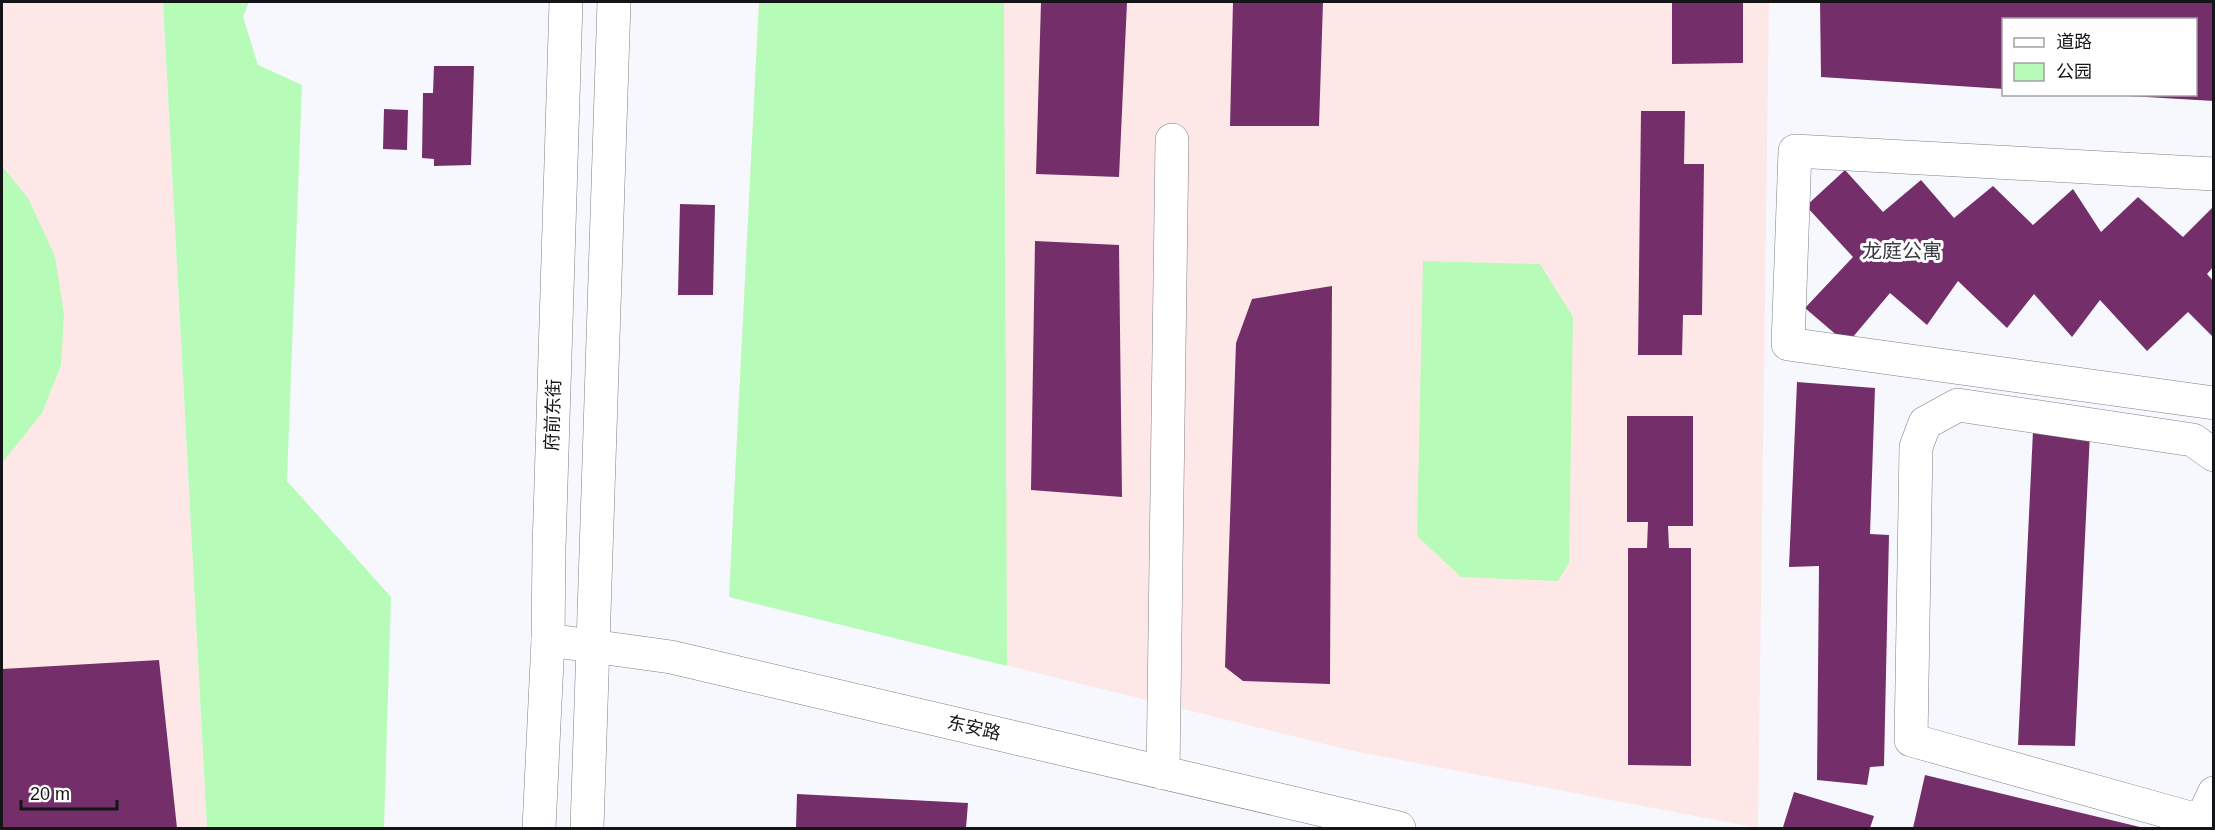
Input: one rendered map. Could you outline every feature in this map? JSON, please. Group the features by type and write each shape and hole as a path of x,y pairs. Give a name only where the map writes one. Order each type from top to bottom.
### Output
{"main road":[{"name":"府前东街","path":"539,828 548,640 566,2"},
{"path":"587,828 614,2"},
{"path":"1163,773 1172,140"},
{"path":"2214,174 1795,151 1788,344 2214,403"},
{"path":"2204,814 1911,740 1916,447 1925,423 1958,405 2193,440 2214,455"},
{"name":"东安路","path":"548,640 671,657 1399,828"}],"shaded area":[{"path":"2,2 163,2 207,828 2,828"},
{"path":"759,2 1769,2 1758,828 1353,751 729,597"}],"green space":[{"path":"163,2 249,2 243,17 258,65 302,85 287,481 391,597 384,828 207,828"},
{"path":"759,2 1004,2 1007,666 729,597"},
{"path":"2,166 28,198 55,256 64,315 61,365 42,413 2,463"},
{"path":"1423,261 1540,264 1573,317 1569,563 1558,581 1461,577 1417,536"}],"building":[{"path":"1041,2 1127,2 1119,177 1036,174"},
{"path":"1233,2 1323,2 1319,126 1230,126"},
{"path":"1672,2 1743,2 1743,63 1672,64"},
{"path":"1820,2 2214,2 2214,101 2129,96 2197,96 2197,18 2002,18 2002,89 1821,77"},
{"path":"434,66 474,66 471,165 434,166 434,159 422,158 423,93 433,93"},
{"path":"384,109 408,110 407,150 383,149"},
{"path":"1641,111 1685,111 1684,164 1704,164 1702,315 1683,315 1682,355 1638,355"},
{"path":"1845,170 1883,212 1921,180 1954,218 1993,186 2033,225 2073,189 2101,232 2138,197 2183,237 2214,206 2214,266 2207,274 2214,282 2214,338 2188,312 2147,351 2100,300 2072,337 2034,294 2007,328 1958,281 1927,325 1890,293 1847,344 1805,308 1853,257 1806,206"},
{"path":"680,204 715,205 713,295 678,295"},
{"path":"1035,241 1119,245 1122,497 1031,490"},
{"path":"1332,286 1330,684 1243,681 1225,667 1236,343 1252,299"},
{"path":"1797,382 1875,388 1870,534 1889,535 1884,766 1870,767 1867,785 1817,780 1819,566 1789,567"},
{"path":"1627,416 1693,416 1693,526 1668,526 1669,548 1691,548 1691,766 1628,765 1628,548 1647,548 1648,522 1627,522"},
{"path":"2033,431 2090,433 2075,746 2018,745"},
{"path":"159,660 177,828 2,828 2,669"},
{"path":"1925,775 2144,828 1913,828"},
{"path":"1794,792 1874,816 1870,828 1783,827"},
{"path":"797,794 968,803 966,828 796,828"}],"district":[{"name":"龙庭公寓","path":"1902,251"}]}
